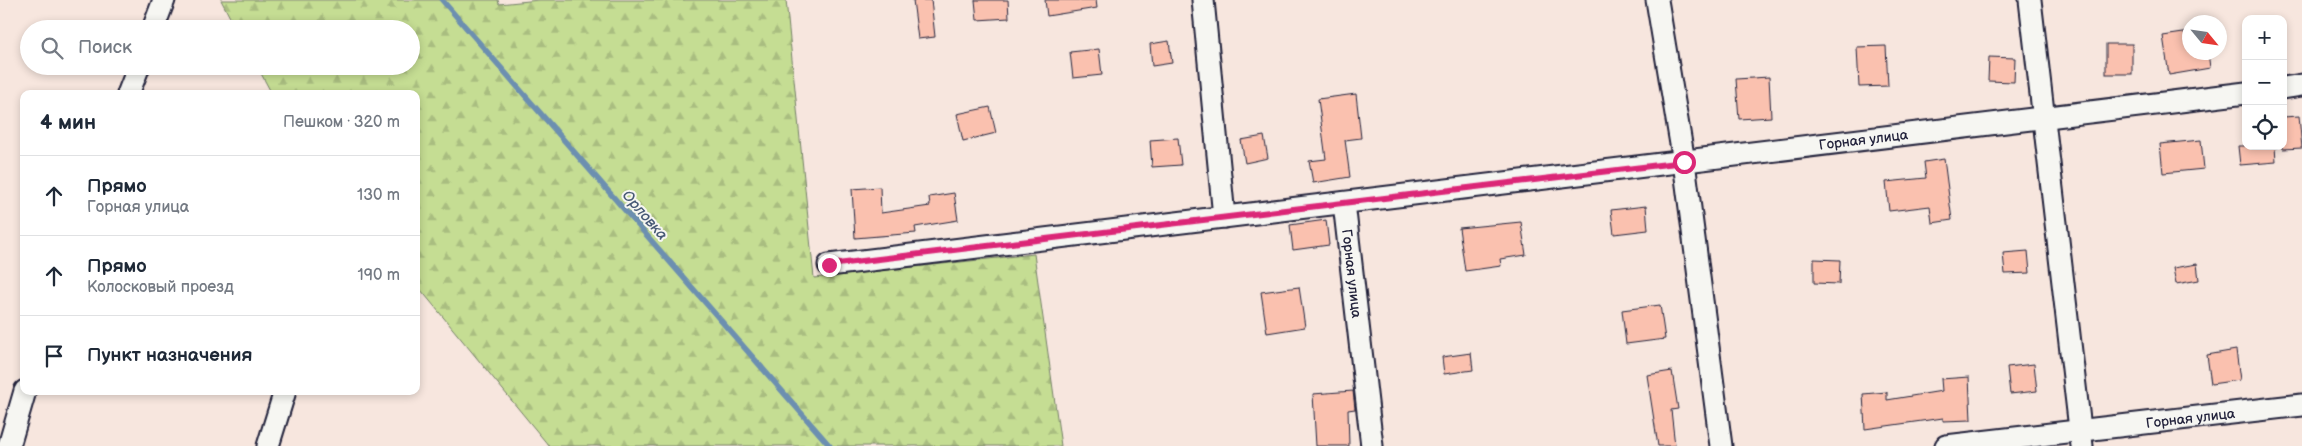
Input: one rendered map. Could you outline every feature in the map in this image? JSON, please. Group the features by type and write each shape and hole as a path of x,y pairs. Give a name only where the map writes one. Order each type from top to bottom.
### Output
{"street":[{"path":"156,20 164,0"},
{"path":"1202,0 1224,217"},
{"path":"1657,0 1684,162 1721,446"},
{"path":"2030,0 2081,438"},
{"path":"130,90 135,75"},
{"path":"2287,87 2302,85"},
{"name":"Горная улица","path":"1372,446 1344,203 2242,94"},
{"path":"829,265 1344,203"},
{"path":"10,446 24,395"},
{"path":"268,446 284,395"},
{"name":"Горная улица","path":"1946,446 2081,438 2302,405"}],"green space":[{"path":"221,0 498,0 499,4 539,0 786,0 814,278 1034,254 1061,446 549,446 420,289 420,90 270,90 262,75 420,75 420,20 231,20"}],"building":[{"path":"913,0 931,0 935,37 918,39"},
{"path":"975,0 1008,0 1009,18 977,20"},
{"path":"1045,0 1096,0 1097,8 1047,16"},
{"path":"2182,33 2182,60 2209,60 2210,68 2169,75 2163,36"},
{"path":"1169,41 1172,63 1152,66 1150,44"},
{"path":"2106,44 2132,44 2132,74 2106,74"},
{"path":"1886,46 1888,86 1859,87 1857,47"},
{"path":"1099,49 1102,75 1073,78 1070,52"},
{"path":"1989,57 2015,58 2014,82 1988,81"},
{"path":"1769,77 1771,117 1739,119 1736,79"},
{"path":"1356,94 1361,138 1345,140 1350,177 1313,183 1309,161 1326,159 1318,99"},
{"path":"990,107 996,133 963,141 957,114"},
{"path":"2299,116 2302,148 2287,149 2287,117"},
{"path":"1264,136 1268,158 1245,163 1241,140"},
{"path":"1178,138 1181,165 1152,167 1150,140"},
{"path":"2201,140 2204,169 2163,173 2160,144"},
{"path":"2238,146 2242,146 2242,150 2275,150 2276,162 2240,165"},
{"path":"1944,159 1952,220 1932,223 1930,206 1889,211 1886,182 1926,178 1924,162"},
{"path":"880,187 881,213 930,206 929,197 954,193 958,220 915,227 916,233 855,238 852,189"},
{"path":"1646,206 1648,230 1614,234 1611,210"},
{"path":"1326,220 1329,245 1293,250 1290,225"},
{"path":"1521,222 1526,255 1500,259 1501,266 1465,271 1459,228"},
{"path":"2028,251 2030,273 2005,274 2003,253"},
{"path":"1814,259 1840,260 1839,284 1814,283"},
{"path":"2197,264 2199,280 2176,284 2173,268"},
{"path":"1299,287 1305,327 1267,333 1261,292"},
{"path":"1660,305 1665,339 1626,344 1622,310"},
{"path":"2236,350 2240,380 2211,384 2207,355"},
{"path":"1471,353 1473,370 1444,374 1442,357"},
{"path":"2034,364 2037,391 2010,394 2007,367"},
{"path":"1672,371 1678,409 1671,410 1675,446 1658,446 1647,375"},
{"path":"1969,377 1971,420 1943,421 1943,418 1865,429 1863,394 1887,392 1887,400 1942,391 1941,379"},
{"path":"1353,391 1355,409 1348,410 1349,446 1316,446 1313,394"}],"waterway":[{"name":"Орловка","path":"442,0 830,446"}],"route":[{"path":"829,265 1684,162"}]}
